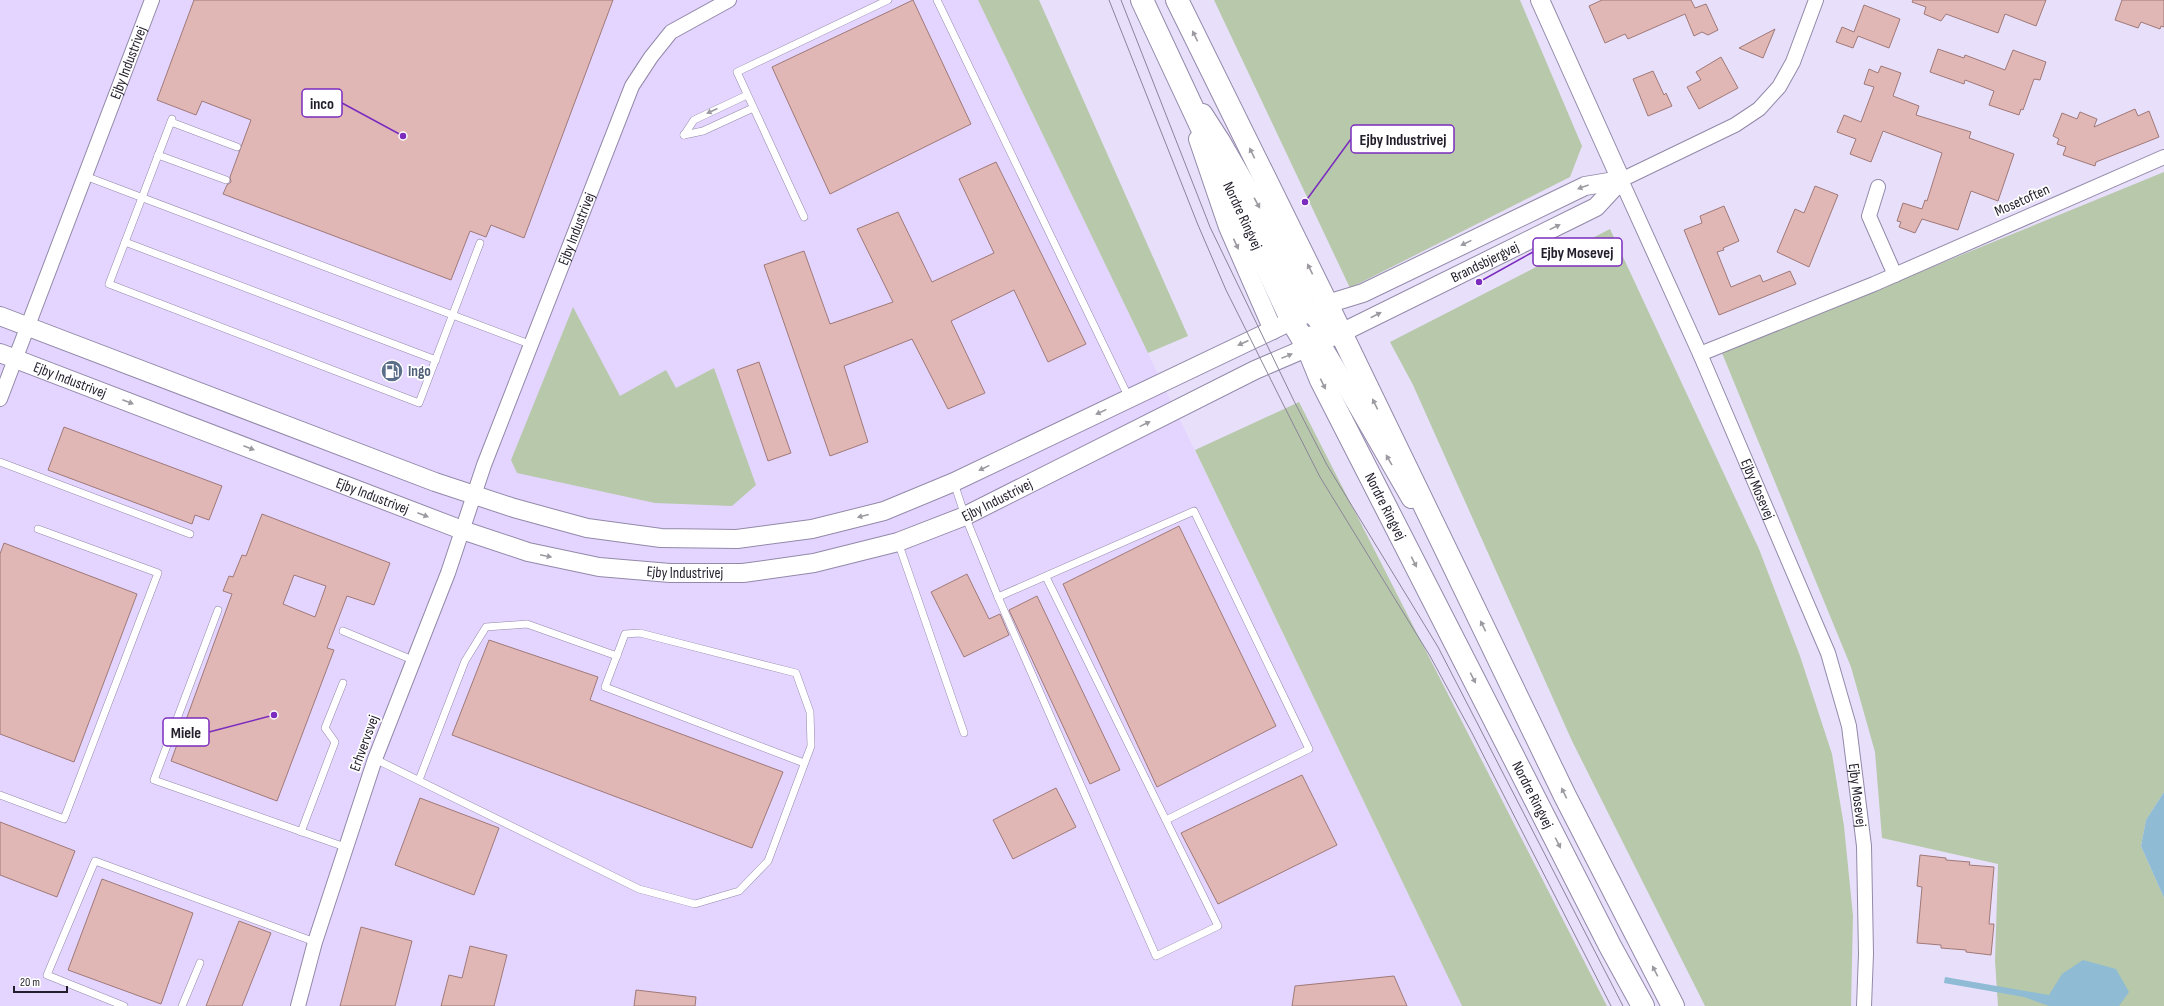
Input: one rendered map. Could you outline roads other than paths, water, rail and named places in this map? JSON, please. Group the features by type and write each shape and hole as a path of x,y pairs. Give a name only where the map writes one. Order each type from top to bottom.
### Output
{"main road":[{"name":"Nordre Ringvej","path":"1142,0 1176,76 1314,345 1339,415 1610,946 1643,1006"},
{"name":"Nordre Ringvej","path":"1177,0 1300,317 1341,333 1565,796 1673,1006"}],"street":[{"name":"Ejby Industrivej","path":"0,399 8,356 28,327 152,0"},
{"name":"Ejby Industrivej","path":"473,495 632,86 651,57 671,32 729,0"},
{"name":"Ejby Mosevej","path":"1540,0 1700,354 1828,653 1849,726 1864,846 1866,954 1864,1006"},
{"name":"Brandsbjergvej","path":"1300,317 1363,293 1585,186 1621,180 1735,125 1759,109 1779,87 1793,62 1816,0"},
{"name":"Mosetoften","path":"1700,354 1895,275 2164,156"},
{"name":"Brandsbjergvej","path":"1341,333 1596,207 1621,180"},
{"path":"1878,187 1869,216 1895,275"},
{"path":"0,316 473,495 587,528 661,538 737,539 812,529 884,510 954,482 1300,317"},
{"name":"Ejby Industrivej","path":"8,356 462,530 528,552 584,564 670,574 743,572 814,563 898,542 965,516 1255,370 1341,333"},
{"path":"1314,345 1454,564"},
{"name":"Erhvervsvej","path":"298,1006 315,942 375,759 414,660 462,530 473,495"}],"lane":[{"path":"804,217 737,72 888,0"},
{"path":"937,0 1130,399"},
{"path":"747,95 694,120 684,135 703,131 753,108"},
{"path":"237,147 171,120 109,284 419,403 480,243"},
{"path":"158,155 226,180"},
{"path":"85,176 532,345"},
{"path":"125,242 436,360"},
{"path":"0,462 190,534"},
{"path":"954,482 965,516 998,597 1156,956 1218,926 1046,577"},
{"path":"998,597 1194,510 1309,749 1166,820"},
{"path":"0,795 64,819 158,573 38,529"},
{"path":"898,542 964,733"},
{"path":"218,610 154,780 345,847"},
{"path":"419,780 465,661 486,627 527,624 617,656"},
{"path":"344,631 414,660"},
{"path":"375,759 639,889 695,904 739,891 768,861 811,746 810,712 796,673 640,633 624,634 605,687 804,763"},
{"path":"301,832 335,742 325,728 344,683"},
{"path":"124,1006 47,975 94,862 315,942"},
{"path":"182,1006 200,963"}],"water":[{"path":"2164,792 2164,898 2141,846 2146,820"},
{"path":"2083,960 2116,969 2129,992 2119,1006 2049,1006 2024,997 1944,983 1945,977 2049,995 2062,974"}],"tram line":[{"path":"1109,0 1198,225 1226,290 1320,477 1430,656 1472,733 1611,1006"},
{"path":"1121,0 1210,227 1294,401 1327,465 1438,647 1623,1006"}],"place":[{"name":"inco","path":"403,136"},
{"name":"Ejby Industrivej","path":"1305,202"},
{"name":"Ejby Mosevej","path":"1479,282"},
{"name":"Ingo","path":"392,371"},
{"name":"Miele","path":"274,715"}]}
